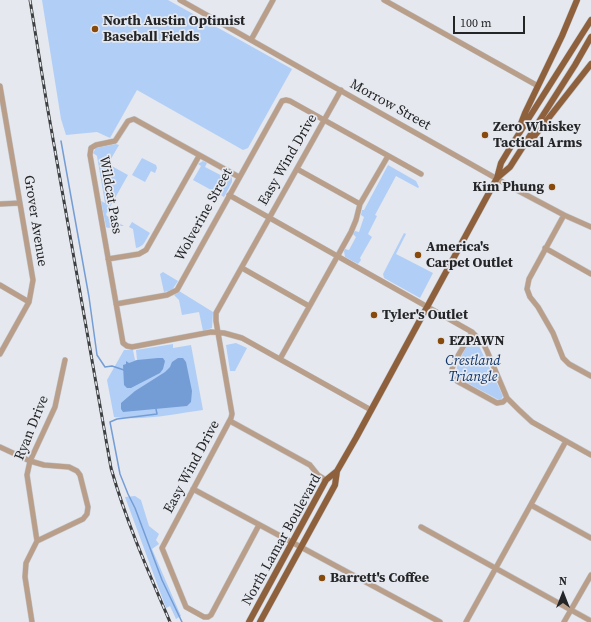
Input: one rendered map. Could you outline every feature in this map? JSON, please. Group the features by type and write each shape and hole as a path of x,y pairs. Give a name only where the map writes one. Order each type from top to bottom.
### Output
{"main road":[{"path":"515,138 577,0"},
{"name":"North Lamar Boulevard","path":"260,622 335,485 337,471 497,178 501,162 591,20"},
{"name":"North Lamar Boulevard","path":"497,178 510,167 520,153 576,65 591,38"},
{"path":"520,153 532,140 591,64"},
{"name":"North Lamar Boulevard","path":"249,622 326,480 337,471"}],"street":[{"name":"Morrow Street","path":"180,0 497,178 564,215 591,227"},
{"path":"251,40 273,0"},
{"path":"384,0 538,86"},
{"name":"Grover Avenue","path":"0,86 2,114 20,203 33,280 29,302 0,354"},
{"name":"Easy Wind Drive","path":"259,525 211,615 205,617 186,606 162,549 230,421 232,414 216,313 341,90"},
{"name":"Wolverine Street","path":"116,304 167,295 176,291 280,102 285,100 290,101 324,120"},
{"name":"Wildcat Pass","path":"218,332 211,332 132,347 127,346 122,341 90,155 92,147 97,144 115,141 128,121 134,119 238,177"},
{"path":"324,120 420,174"},
{"path":"108,259 138,254 146,250 199,156"},
{"path":"280,359 354,225 360,204 388,156"},
{"path":"297,168 360,204"},
{"path":"229,195 472,332 479,338 487,350 507,398 532,422 591,455"},
{"path":"0,204 20,203"},
{"path":"564,215 529,279 527,289 530,297 538,307 553,333 564,358 569,364 591,376"},
{"path":"545,248 591,274"},
{"path":"242,268 309,306"},
{"path":"0,285 29,302"},
{"path":"218,332 242,338 371,410"},
{"path":"472,332 454,365 452,370 453,376 457,381 497,403 503,402 507,398"},
{"name":"Ryan Drive","path":"37,541 27,475 30,461 56,407 65,360"},
{"path":"230,421 310,465 318,475 326,480"},
{"path":"466,622 566,441"},
{"path":"0,447 30,461 44,465 69,468 77,471 80,475 88,507 87,514 83,519 37,541 26,563 25,577 32,622"},
{"path":"193,489 440,622"},
{"path":"531,505 591,538"},
{"path":"421,528 591,621"},
{"path":"564,622 591,575"}],"green space":[{"path":"42,0 168,0 292,69 248,148 243,150 137,90 110,138 97,132 66,135 61,119"},
{"path":"116,144 119,145 108,164 128,175 106,214 118,222 113,224 113,227 108,228 106,227 101,201 105,203 97,156 93,153 96,148"},
{"path":"142,158 156,165 157,168 155,173 151,171 145,182 132,175"},
{"path":"203,161 207,163 205,167 228,179 230,176 232,178 232,182 224,197 193,180 201,166 198,164"},
{"path":"388,165 416,181 419,187 418,188 396,176 375,215 377,216 368,234 372,237 358,264 345,257 344,251 345,249 349,250 356,237 353,234 355,231 359,232 364,217 361,215 362,210 364,210"},
{"path":"132,222 150,233 143,244 136,248 133,229 129,227"},
{"path":"404,233 406,234 396,254 433,273 420,298 384,278 383,274"},
{"path":"163,272 178,281 172,290 164,292 160,274"},
{"path":"179,291 213,312 212,328 203,331 199,312 182,315 179,300 174,295"},
{"name":"Crestland Triangle","path":"472,340 477,341 503,396 501,400 458,378 458,365 469,342"},
{"path":"236,343 247,348 235,371 230,371 226,345"},
{"path":"173,344 173,348 191,345 203,410 148,418 114,417 107,380 124,350 133,350 135,360 137,360 136,350"},
{"path":"135,496 141,500 149,526 159,534 156,540 159,544 152,549 181,616 176,619 170,606 166,608 125,497"}],"shaded area":[{"path":"163,358 165,361 163,369 160,373 131,388 127,388 124,385 123,365 126,364 126,361 129,363 137,360"},
{"path":"178,358 183,358 186,362 192,391 191,402 187,406 123,412 121,409 121,403 135,391 165,372 170,367 172,362"}],"waterway":[{"path":"61,141 89,297 97,355 105,367 112,366 124,370"},
{"path":"156,409 157,414 117,419 110,422 120,474 135,508 162,580 182,622"}],"railway":[{"path":"30,0 111,468 130,527 170,622"}],"place":[{"name":"North Austin Optimist Baseball Fields","path":"95,29"},
{"name":"Zero Whiskey Tactical Arms","path":"485,135"},
{"name":"Kim Phung","path":"552,187"},
{"name":"America's Carpet Outlet","path":"418,255"},
{"name":"Tyler's Outlet","path":"374,315"},
{"name":"EZPAWN","path":"441,341"},
{"name":"Barrett's Coffee","path":"322,578"}]}
